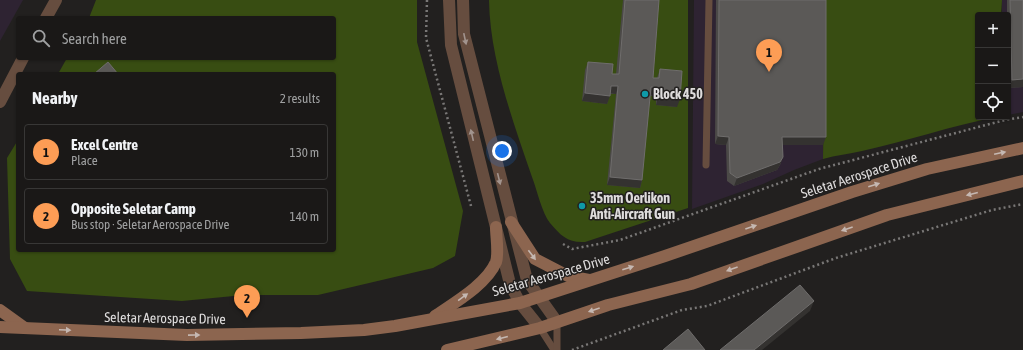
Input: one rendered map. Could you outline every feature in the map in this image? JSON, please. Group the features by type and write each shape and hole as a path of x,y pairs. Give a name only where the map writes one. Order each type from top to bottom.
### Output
{"street":[{"path":"47,16 56,0"},
{"path":"449,0 451,46 510,284 520,302 540,328"},
{"path":"463,0 464,34 527,280 557,322"},
{"path":"0,102 22,60"},
{"name":"Seletar Aerospace Drive","path":"0,327 187,335 301,333 364,330 431,319 520,302 665,256 860,189 928,169 1023,148"},
{"path":"447,350 540,328 608,305 691,284 887,215 1023,181"},
{"path":"511,222 535,259 568,276 591,280"},
{"path":"431,319 475,288 489,274 496,261 496,227"},
{"path":"0,310 26,329"}],"lane":[{"path":"706,165 709,0"},
{"path":"557,322 557,350"},
{"path":"540,328 554,350"}],"path":[{"path":"426,0 426,38 471,206"},
{"path":"563,244 572,249 620,240 819,169 1006,120 1023,117"},
{"path":"572,350 682,310 707,306 836,258 985,212 1023,204"}],"shaded area":[{"path":"0,0 23,0 0,41"},
{"path":"694,0 825,0 823,159 763,184 692,209"},
{"path":"1002,0 1023,0 1023,112 1011,114 1011,12 1002,12"}],"green space":[{"path":"96,0 417,0 417,42 463,211 455,256 433,268 318,295 244,295 182,301 27,291 10,259 7,158 16,143 16,252 336,252 336,72 59,72 66,60 336,60 336,16 90,16"},
{"path":"489,0 688,0 688,208 585,242 569,240 558,232 547,219 542,207 510,112 493,45"},
{"path":"825,0 1002,0 1001,12 975,12 975,120 983,120 879,147 823,159"}],"building":[{"name":"Block 450","path":"625,0 659,0 653,78 659,78 660,69 682,71 680,99 658,97 659,88 651,87 642,180 610,177 618,86 611,86 610,96 585,93 588,62 613,64 612,74 619,74"},
{"path":"719,0 826,0 826,137 782,137 783,157 780,162 737,178 730,173 729,137 718,136"},
{"path":"1010,0 1023,0 1023,79 1012,80"},
{"path":"108,62 116,72 96,72"},
{"path":"800,285 814,301 754,350 720,350"},
{"path":"688,329 705,350 663,350"}],"place":[{"name":"Excel Centre","path":"769,72"},
{"name":"Block 450","path":"645,94"},
{"name":"35mm Oerlikon Anti-Aircraft Gun","path":"582,206"},
{"name":"Opposite Seletar Camp","path":"247,318"}]}
